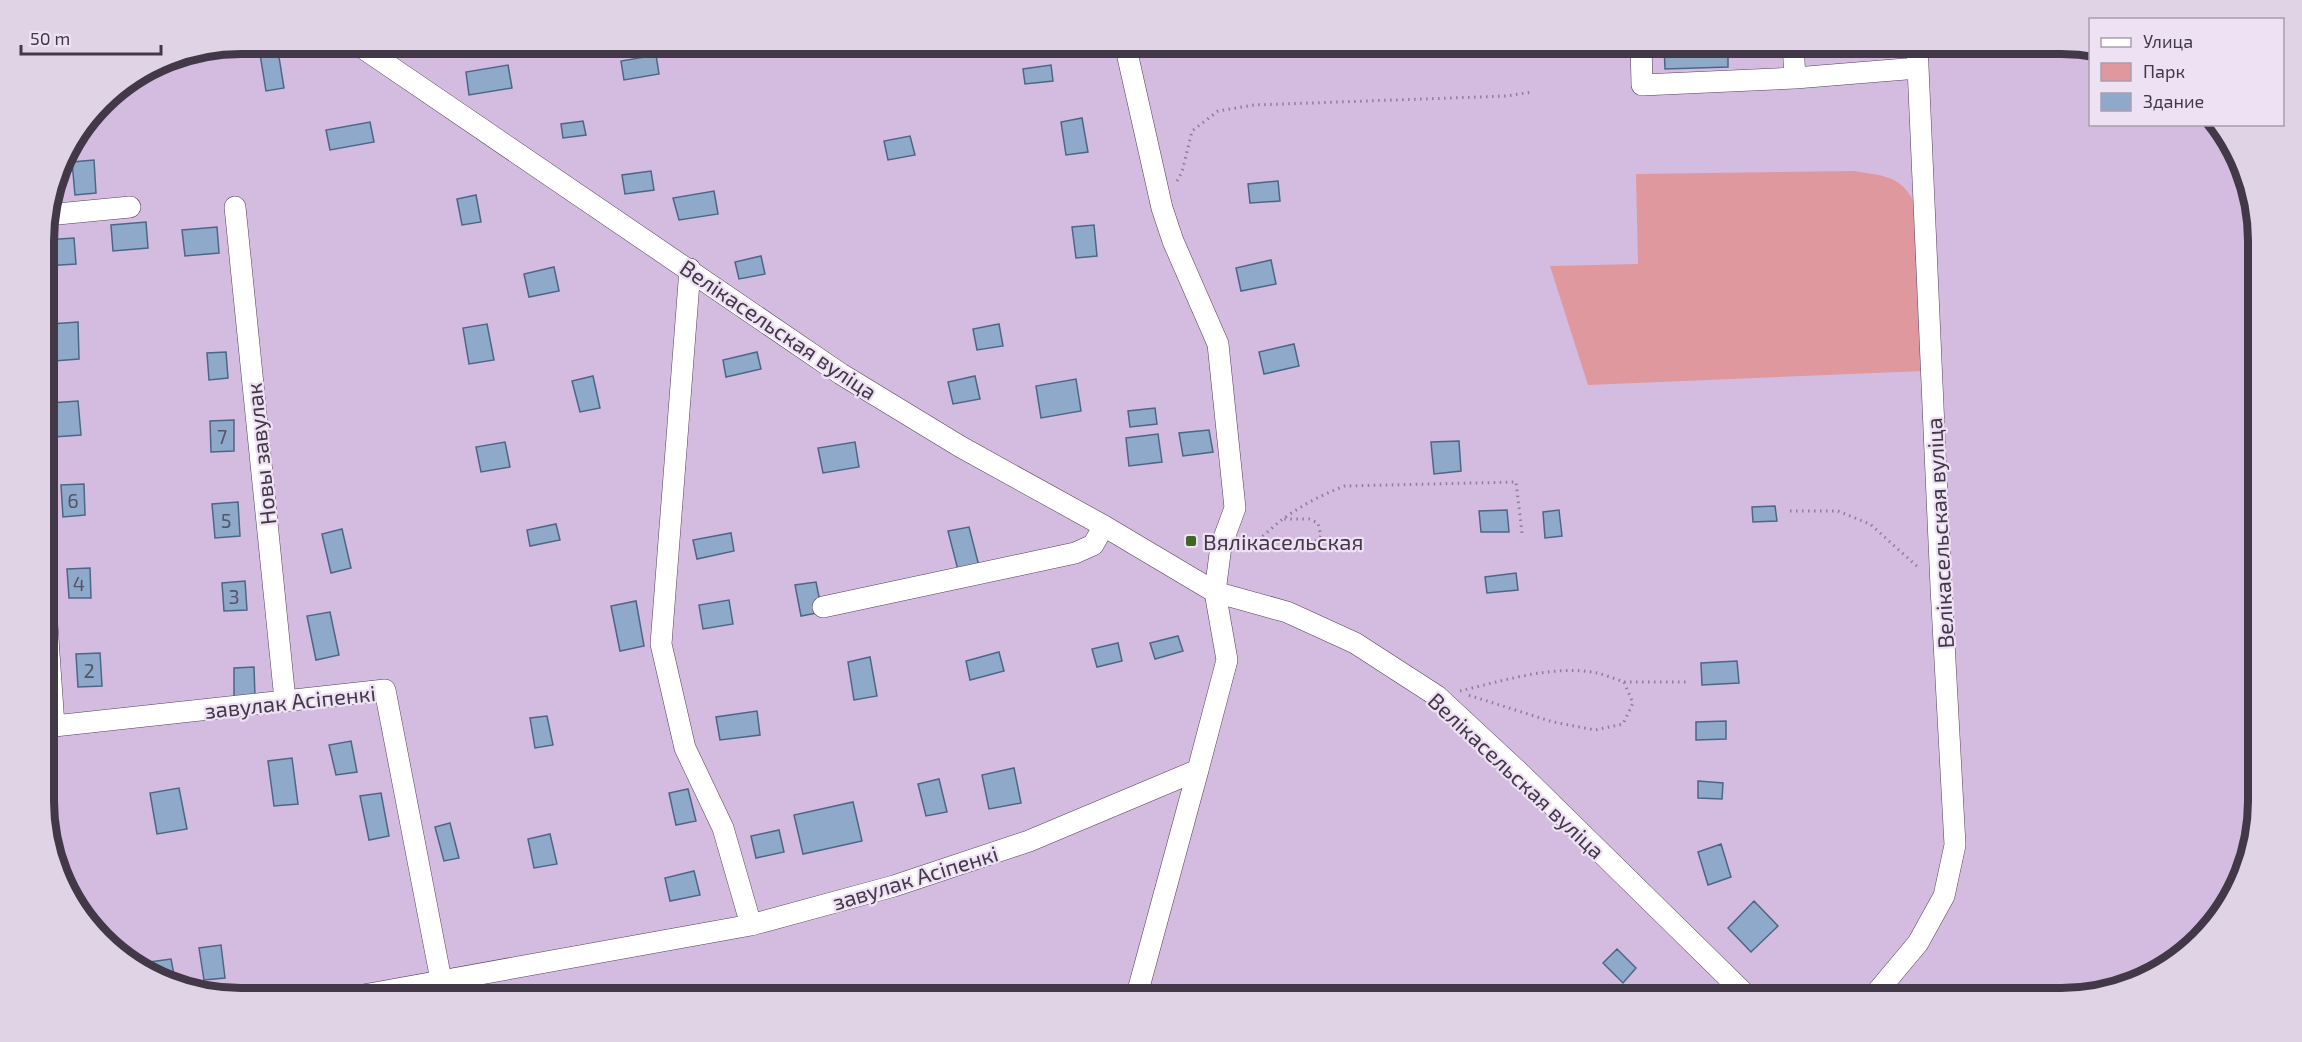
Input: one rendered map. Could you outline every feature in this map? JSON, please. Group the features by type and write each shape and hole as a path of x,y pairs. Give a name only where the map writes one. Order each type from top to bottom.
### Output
{"street":[{"name":"Велікасельская вуліца","path":"372,54 851,380 961,447 1104,526 1215,592 1287,612 1355,643 1437,696 1521,774 1739,988"},
{"path":"1127,54 1162,208 1173,241 1218,344 1235,508 1221,546 1215,592 1227,660 1139,988"},
{"path":"1641,54 1642,86 1794,78 1918,68"},
{"path":"1793,54 1794,78"},
{"name":"Велікасельская вуліца","path":"1880,988 1918,943 1944,896 1955,845 1917,54"},
{"path":"56,214 130,207"},
{"name":"Новы завулак","path":"235,207 285,700"},
{"path":"690,269 661,644 686,748 723,828 751,925"},
{"path":"823,607 1075,553 1093,545 1104,526"},
{"name":"завулак Асіпенкі","path":"54,726 385,690 441,980"},
{"name":"завулак Асіпенкі","path":"401,988 751,925 894,886 1029,841 1198,770"}],"path":[{"path":"1162,208 1182,172 1192,131 1218,111 1254,105 1507,96 1532,92"},
{"path":"1251,545 1283,519 1320,495 1345,486 1516,482 1522,533"},
{"path":"1790,511 1838,511 1870,524 1941,587"},
{"path":"1221,546 1251,545 1295,548 1314,544 1321,536 1318,523 1309,519 1283,519"},
{"path":"1624,682 1633,703 1623,724 1595,730 1553,722 1459,692 1521,677 1564,671 1597,673 1624,682 1686,682"}],"green space":[{"path":"1849,54 1899,54 1897,56"},
{"path":"1854,171 1890,178 1904,187 1915,204 1922,371 1588,385 1550,266 1638,264 1636,174"}],"building":[{"path":"260,54 278,54 284,88 266,91"},
{"path":"1664,54 1728,54 1728,67 1665,69"},
{"path":"656,55 659,74 624,80 621,61"},
{"path":"508,65 512,88 469,95 466,72"},
{"path":"1051,65 1053,81 1025,84 1023,69"},
{"path":"1082,118 1088,152 1066,155 1061,122"},
{"path":"583,121 586,135 563,138 561,124"},
{"path":"370,122 374,142 330,150 326,130"},
{"path":"910,136 915,155 888,160 884,141"},
{"path":"94,160 96,193 75,195 72,162"},
{"path":"651,171 654,190 625,194 622,175"},
{"path":"1278,181 1280,201 1250,203 1248,184"},
{"path":"714,191 718,214 679,220 673,198"},
{"path":"476,195 481,222 462,225 457,199"},
{"path":"146,222 148,248 113,251 111,225"},
{"path":"1094,225 1097,256 1076,258 1072,227"},
{"path":"217,227 219,253 185,256 182,230"},
{"path":"74,238 76,264 54,265 54,239"},
{"path":"761,256 765,274 739,279 735,262"},
{"path":"1271,260 1276,284 1241,291 1236,268"},
{"path":"554,267 559,291 529,297 524,274"},
{"path":"78,322 79,359 54,361 54,324"},
{"path":"487,324 494,360 469,364 463,328"},
{"path":"999,324 1003,346 977,350 973,329"},
{"path":"1294,344 1299,366 1264,374 1259,352"},
{"path":"226,352 228,378 209,380 207,353"},
{"path":"757,352 761,369 726,377 723,360"},
{"path":"593,376 600,408 580,412 572,381"},
{"path":"975,376 980,399 953,404 948,382"},
{"path":"1076,379 1081,411 1041,418 1036,386"},
{"path":"78,401 81,435 54,437 54,403"},
{"path":"1155,408 1157,424 1130,427 1128,411"},
{"path":"234,420 234,451 211,452 210,421"},
{"path":"1209,430 1213,452 1183,456 1179,433"},
{"path":"1158,434 1162,462 1129,466 1126,438"},
{"path":"1459,441 1461,471 1434,474 1431,442"},
{"path":"505,442 510,467 481,472 476,447"},
{"path":"855,442 859,467 823,473 818,448"},
{"path":"84,484 85,515 63,517 61,485"},
{"path":"238,502 240,536 215,538 212,504"},
{"path":"1775,506 1777,521 1753,522 1752,507"},
{"path":"1507,510 1509,532 1481,532 1479,511"},
{"path":"1559,510 1562,536 1545,538 1543,512"},
{"path":"556,524 560,540 530,546 527,530"},
{"path":"969,527 979,566 958,570 948,531"},
{"path":"342,529 351,568 331,573 322,534"},
{"path":"731,533 734,551 697,559 693,540"},
{"path":"90,568 91,598 69,598 67,569"},
{"path":"1516,573 1518,590 1487,593 1485,577"},
{"path":"245,581 247,610 224,611 222,583"},
{"path":"816,582 822,612 801,616 795,585"},
{"path":"729,600 733,624 703,629 699,605"},
{"path":"636,601 644,646 620,651 611,606"},
{"path":"330,612 339,655 316,660 307,616"},
{"path":"1178,636 1183,651 1155,659 1150,643"},
{"path":"1118,643 1122,661 1097,667 1092,649"},
{"path":"999,652 1004,671 970,680 966,661"},
{"path":"100,653 102,686 78,687 76,654"},
{"path":"870,657 877,696 854,700 848,662"},
{"path":"1737,661 1739,683 1702,685 1701,663"},
{"path":"254,667 255,698 234,698 234,668"},
{"path":"757,711 760,735 720,740 716,717"},
{"path":"547,716 553,745 535,748 530,718"},
{"path":"1726,721 1726,739 1696,740 1696,722"},
{"path":"351,741 357,772 336,775 329,745"},
{"path":"292,758 298,804 274,806 268,761"},
{"path":"1014,768 1021,803 989,809 982,775"},
{"path":"939,779 947,812 926,816 918,784"},
{"path":"1698,781 1723,783 1722,799 1698,798"},
{"path":"179,788 187,829 157,834 150,793"},
{"path":"688,789 696,821 676,825 669,793"},
{"path":"381,793 389,836 369,840 360,796"},
{"path":"853,802 862,841 803,854 794,815"},
{"path":"450,823 459,858 444,861 435,827"},
{"path":"779,830 784,852 756,858 751,836"},
{"path":"550,834 557,864 534,868 528,839"},
{"path":"1721,844 1731,877 1708,885 1698,852"},
{"path":"694,871 700,895 670,901 665,878"},
{"path":"1754,901 1778,926 1751,952 1728,928"},
{"path":"221,945 225,978 204,980 199,948"},
{"path":"1617,949 1636,968 1623,983 1603,963"},
{"path":"171,959 174,976 150,965 150,962"}],"place":[{"name":"Вялікасельская","path":"1191,541"}]}
